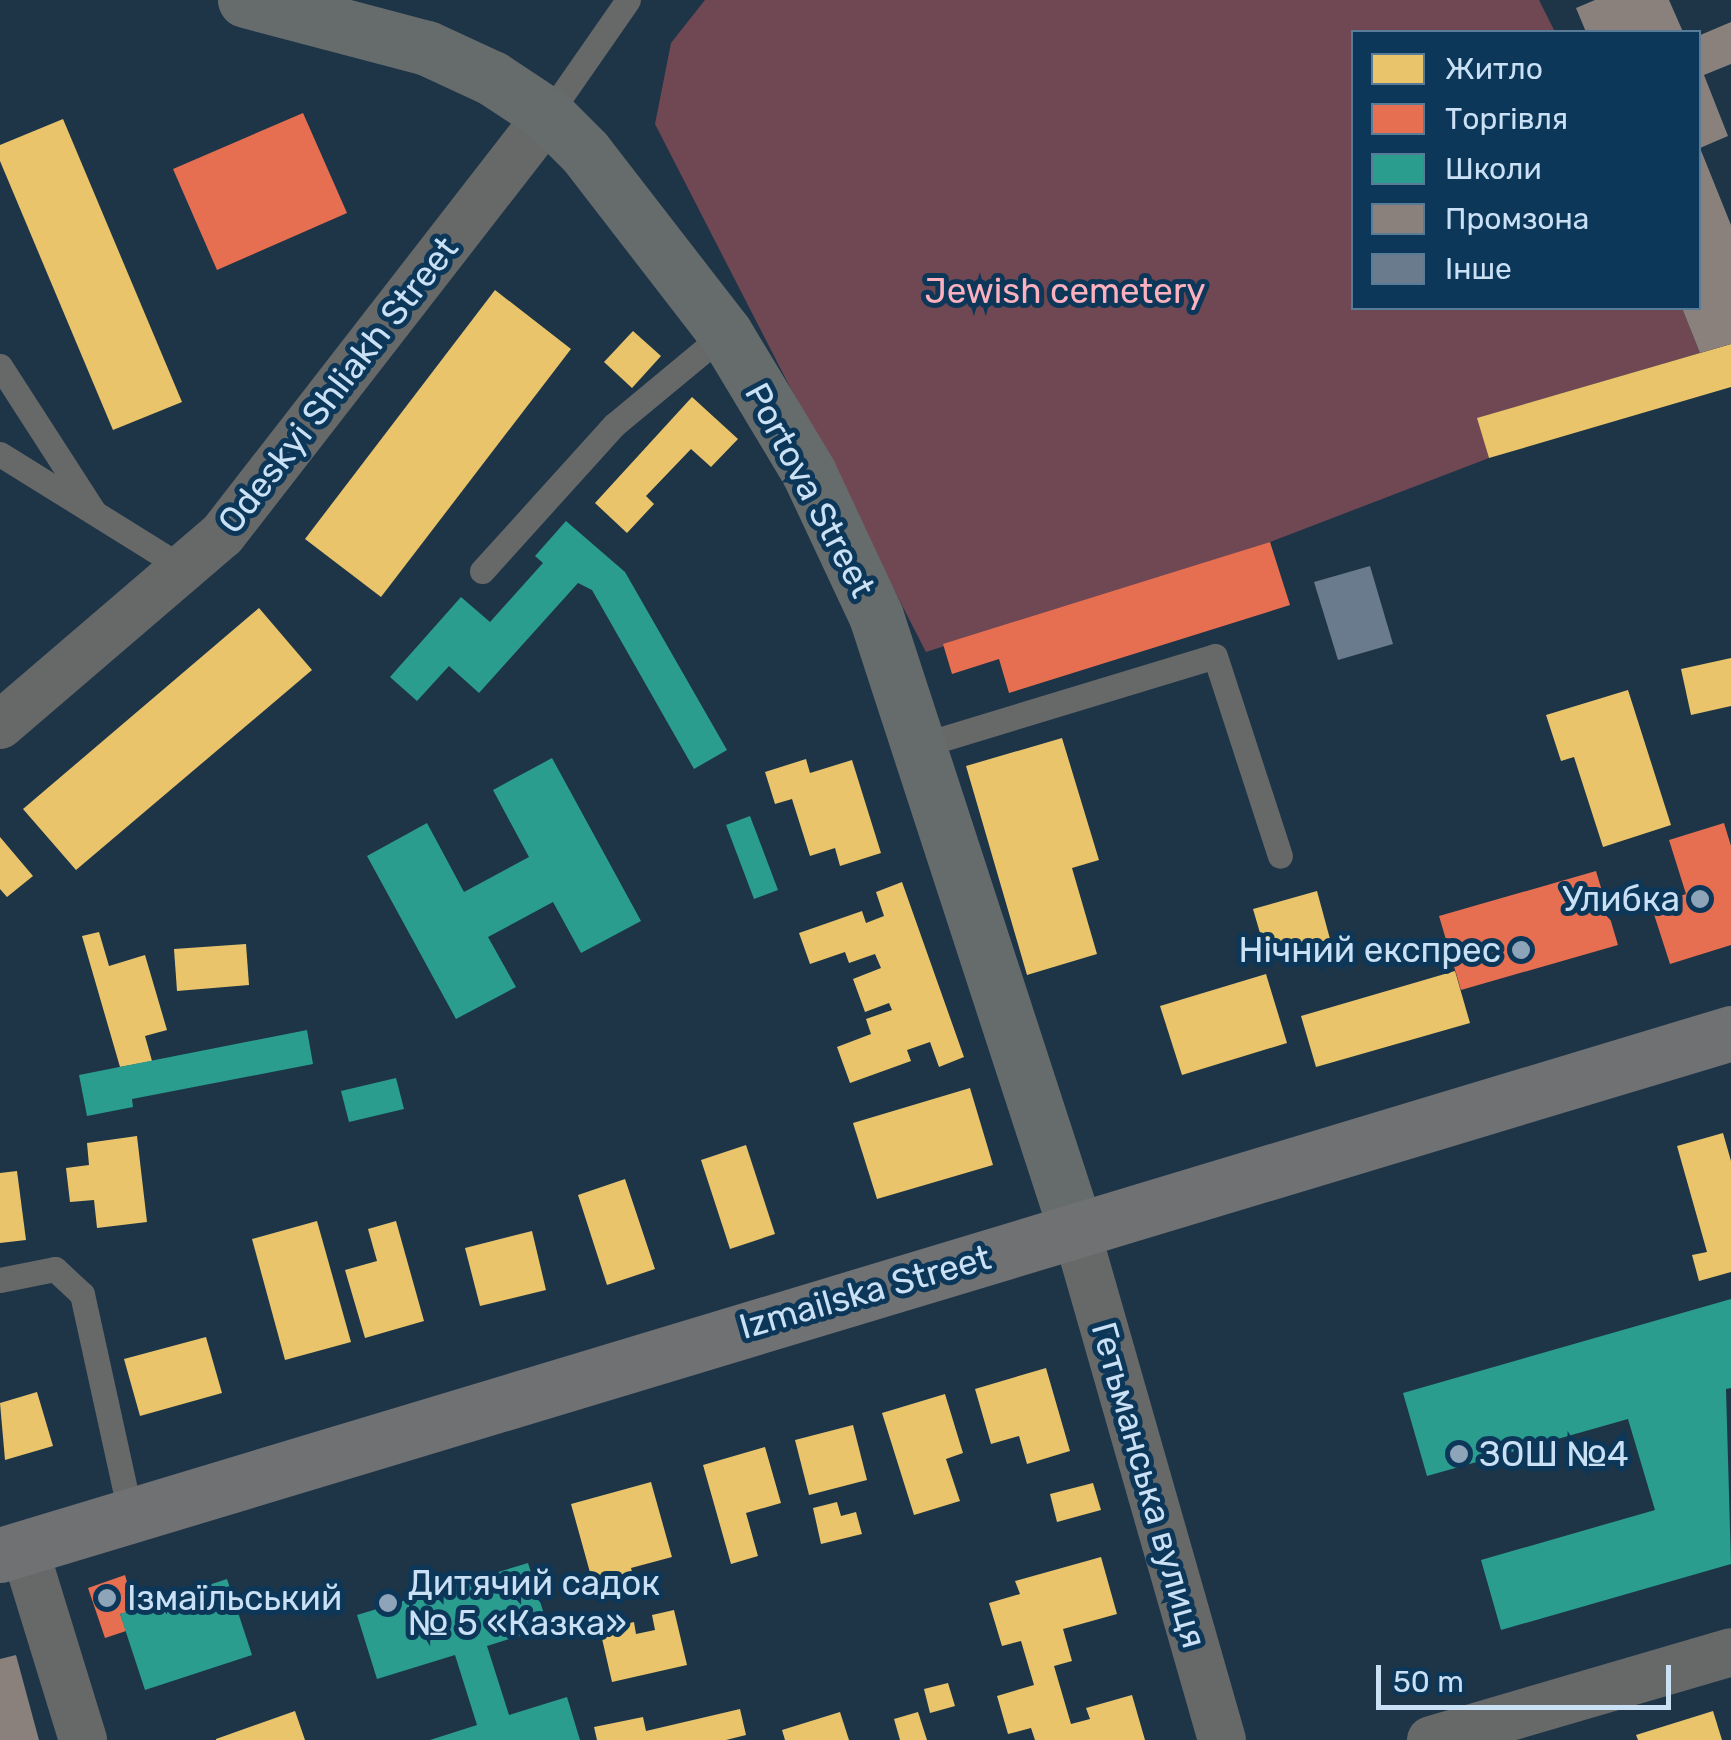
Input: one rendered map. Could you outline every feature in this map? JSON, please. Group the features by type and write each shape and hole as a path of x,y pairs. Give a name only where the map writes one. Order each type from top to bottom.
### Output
{"main road":[{"name":"Portova Street","path":"245,0 427,48 492,78 548,114 586,152 725,333 808,473 876,616 1076,1230"},
{"name":"Izmailska Street","path":"12,1551 1731,1033"}],"street":[{"name":"Odeskyi Shliakh Street","path":"0,725 222,535 548,114"},
{"name":"Гетьманська вулиця","path":"1076,1230 1222,1740"},
{"path":"12,1551 82,1740"},
{"path":"1431,1740 1731,1652"}],"lane":[{"name":"Odeskyi Shliakh Street","path":"548,114 628,0"},
{"path":"482,571 614,425 725,333"},
{"path":"0,366 97,517"},
{"path":"0,454 182,568"},
{"path":"919,746 1215,656 1280,856"},
{"path":"0,1280 55,1269 82,1294 130,1516"}],"green space":[{"name":"Jewish cemetery","path":"705,0 1539,0 1554,30 1351,30 1351,310 1683,310 1700,353 1478,418 1489,458 1270,542 926,652 655,124 671,43"}],"building: Житло":[{"path":"63,119 182,402 113,430 0,161 0,145"},
{"path":"495,290 571,349 381,597 305,539"},
{"path":"633,331 661,356 632,388 604,362"},
{"path":"1731,344 1731,387 1489,458 1477,418"},
{"path":"692,397 738,439 711,467 691,449 646,496 654,504 627,533 595,503"},
{"path":"259,608 312,670 76,870 23,809"},
{"path":"1731,658 1731,706 1691,715 1681,669"},
{"path":"1628,690 1671,825 1603,847 1574,757 1561,761 1546,715"},
{"path":"1062,738 1099,860 1072,868 1097,954 1027,975 966,766"},
{"path":"806,759 810,773 852,760 881,853 840,866 835,848 810,856 792,799 775,804 765,772"},
{"path":"0,837 33,876 7,897 0,889"},
{"path":"902,882 964,1057 939,1067 930,1042 907,1050 911,1061 850,1083 837,1047 871,1034 866,1019 892,1010 889,1003 865,1012 853,979 881,968 875,954 849,963 845,952 810,964 799,933 862,911 866,923 884,916 876,892"},
{"path":"1317,891 1330,939 1267,957 1253,909"},
{"path":"99,932 109,966 145,955 167,1030 145,1036 152,1061 120,1067 82,936"},
{"path":"246,944 249,985 177,991 174,949"},
{"path":"1455,971 1470,1023 1316,1067 1301,1016"},
{"path":"1266,974 1287,1043 1182,1075 1160,1006"},
{"path":"970,1088 993,1165 877,1199 853,1123"},
{"path":"1723,1133 1731,1161 1731,1272 1699,1281 1692,1255 1707,1252 1677,1146"},
{"path":"137,1136 147,1222 97,1228 94,1200 70,1202 66,1168 89,1165 87,1143"},
{"path":"746,1145 775,1234 730,1249 701,1160"},
{"path":"17,1171 26,1240 0,1243 0,1173"},
{"path":"625,1179 655,1269 607,1285 578,1195"},
{"path":"317,1221 351,1342 285,1360 252,1239"},
{"path":"396,1221 424,1321 365,1338 345,1270 377,1261 368,1229"},
{"path":"532,1231 546,1290 480,1306 465,1248"},
{"path":"206,1337 222,1393 140,1416 124,1359"},
{"path":"1046,1368 1070,1451 1027,1464 1019,1436 991,1444 975,1389"},
{"path":"37,1392 53,1446 5,1460 0,1403"},
{"path":"945,1394 963,1453 946,1459 960,1501 914,1515 882,1413"},
{"path":"853,1425 867,1480 809,1495 795,1440"},
{"path":"765,1447 781,1503 746,1513 758,1556 731,1564 703,1465"},
{"path":"651,1482 672,1557 631,1568 635,1583 596,1594 571,1504"},
{"path":"1093,1483 1101,1510 1057,1522 1050,1494"},
{"path":"837,1502 841,1516 856,1512 862,1534 821,1544 813,1508"},
{"path":"1101,1557 1117,1614 1063,1629 1072,1661 1054,1666 1071,1724 1090,1719 1086,1708 1132,1695 1145,1740 1035,1740 1031,1728 1008,1734 997,1696 1034,1685 1021,1641 1002,1646 989,1603 1020,1594 1015,1581"},
{"path":"674,1610 687,1665 612,1682 600,1630 634,1622 636,1634 655,1630 652,1615"},
{"path":"948,1683 955,1706 930,1713 924,1689"},
{"path":"740,1709 746,1735 726,1740 597,1740 594,1727 643,1717 646,1731"},
{"path":"295,1711 305,1740 216,1740 216,1739"},
{"path":"1713,1711 1722,1740 1638,1740 1636,1735"},
{"path":"840,1712 849,1740 785,1740 782,1730"},
{"path":"918,1712 927,1740 900,1740 894,1719"}],"building: Торгівля":[{"path":"303,113 347,213 217,270 173,169"},
{"path":"1270,542 1290,605 1009,693 999,659 952,674 943,644"},
{"name":"Улибка","path":"1724,823 1731,846 1731,945 1670,964 1651,905 1686,894 1669,840"},
{"path":"1596,871 1618,945 1461,990 1439,916"},
{"path":"125,1575 135,1610 120,1614 126,1631 105,1638 88,1588"}],"building: Школи":[{"path":"566,521 625,572 727,750 694,769 592,590 578,583 479,693 449,666 417,701 390,677 461,597 490,622 543,563 535,556"},
{"path":"552,758 641,921 581,953 553,902 488,937 516,987 456,1019 367,856 427,823 464,892 529,857 493,790"},
{"path":"750,816 778,890 754,899 726,825"},
{"path":"307,1030 313,1064 132,1099 133,1107 87,1116 79,1075"},
{"path":"396,1078 404,1109 349,1122 341,1091"},
{"path":"1731,1299 1731,1388 1726,1389 1731,1564 1501,1630 1481,1560 1655,1510 1628,1419 1427,1476 1403,1393"},
{"path":"528,1563 548,1627 487,1646 509,1715 567,1697 580,1740 430,1740 477,1725 455,1655 377,1679 357,1615"},
{"path":"227,1579 252,1655 145,1690 120,1614"}],"building: Промзона":[{"path":"1595,0 1669,0 1682,30 1585,30 1576,8"},
{"path":"1731,22 1731,64 1704,75 1728,136 1701,148 1701,35"},
{"path":"1701,150 1731,225 1731,344 1700,353 1683,310 1701,310"},
{"path":"16,1655 39,1740 0,1740 0,1659"}],"building: Інше":[{"path":"1370,566 1393,644 1338,660 1314,582"}],"place":[{"name":"Улибка","path":"1700,899"},
{"name":"Нічний експрес","path":"1521,950"},
{"name":"ЗОШ №4","path":"1459,1454"},
{"name":"Ізмаїльський","path":"107,1598"},
{"name":"Дитячий садок № 5 «Казка»","path":"388,1603"}]}
